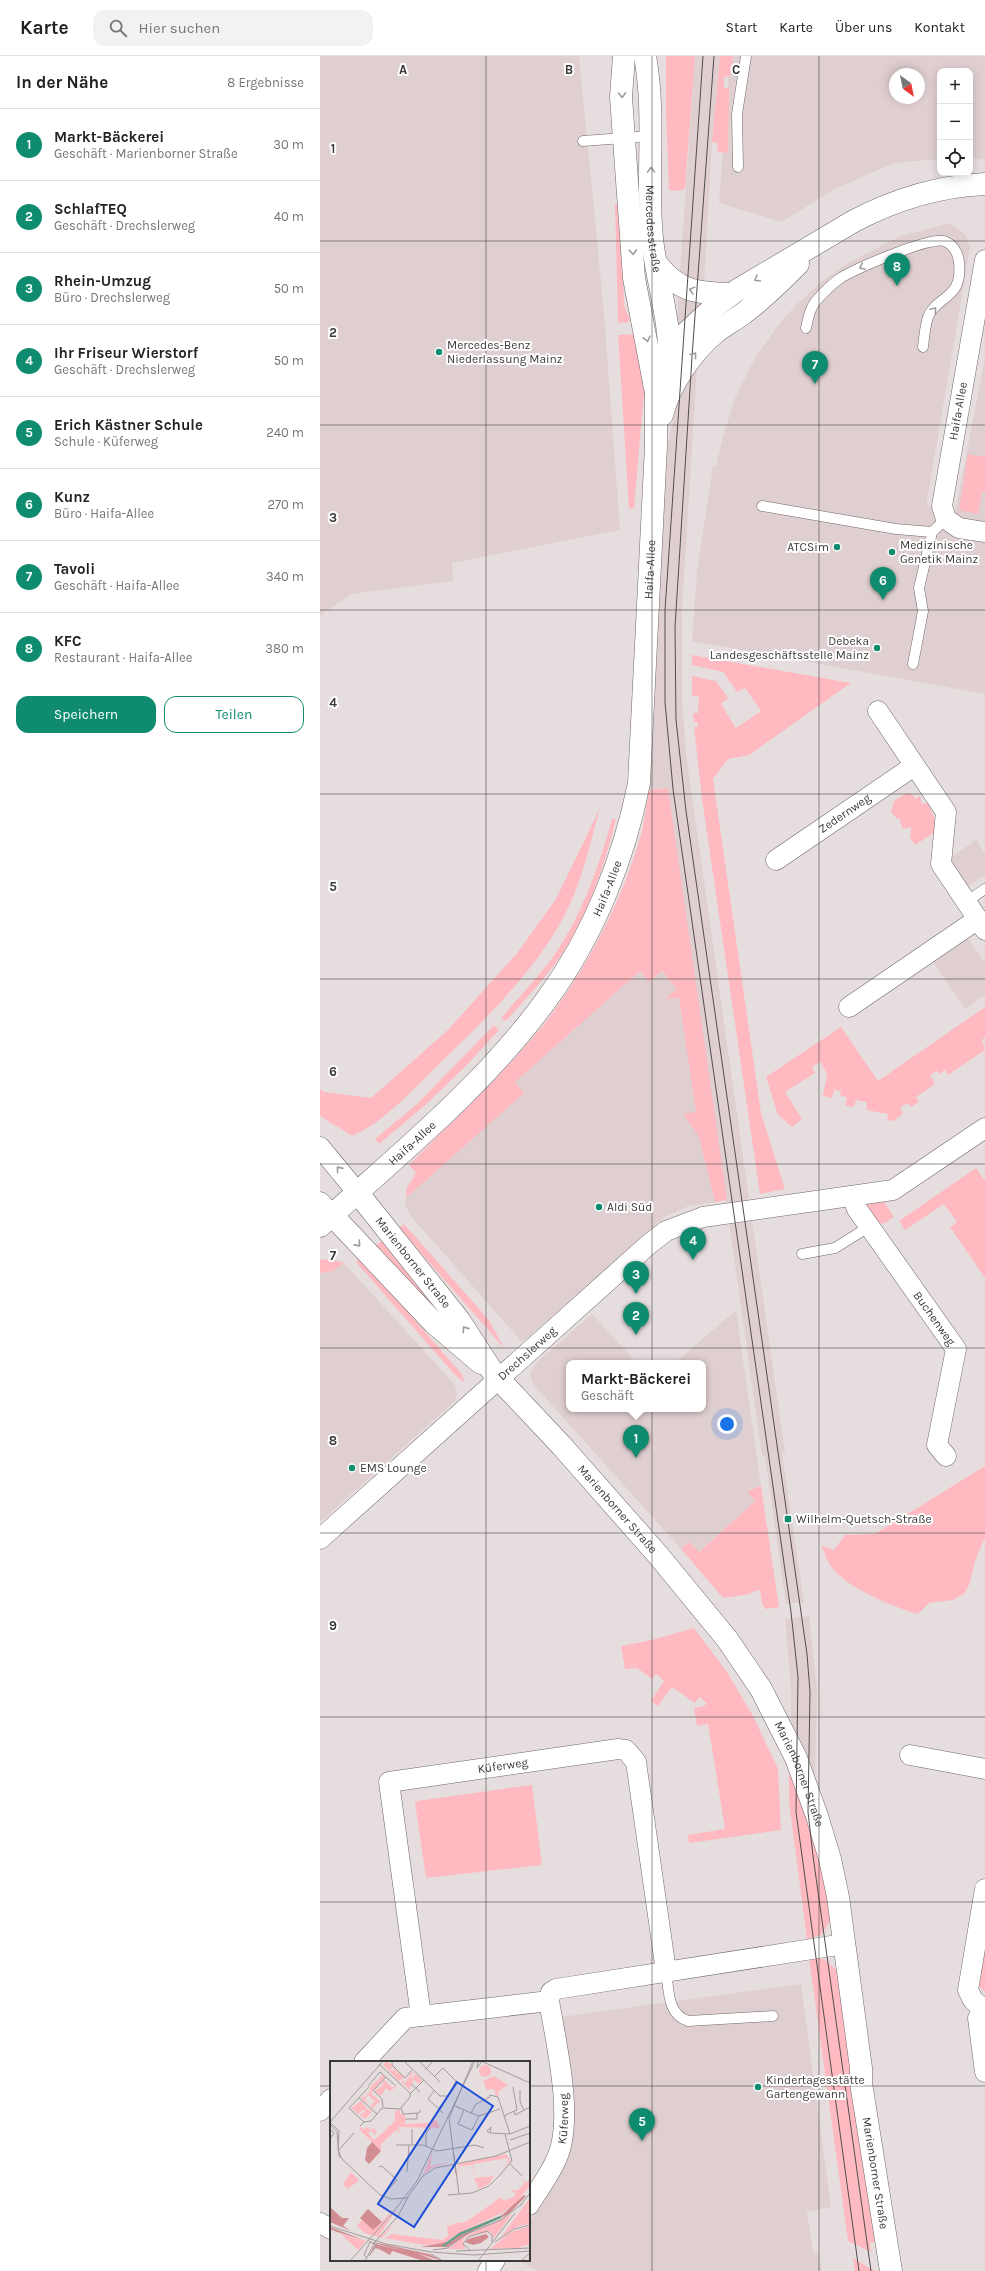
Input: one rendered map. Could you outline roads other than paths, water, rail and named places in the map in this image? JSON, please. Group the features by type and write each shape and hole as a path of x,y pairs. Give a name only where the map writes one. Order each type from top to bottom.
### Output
{"street":[{"name":"Mercedesstraße","path":"624,56 622,97 637,301 661,395"},
{"name":"Mercedesstraße","path":"645,56 650,96 652,237 657,264 675,333 661,395"},
{"name":"Haifa-Allee","path":"675,333 730,294 870,212 915,195 985,184"},
{"name":"Haifa-Allee","path":"324,1214 357,1192 424,1132 506,1050 548,999 577,950 604,898 633,815 639,783 656,446 661,395 692,357 716,332 744,314 826,237"},
{"name":"Haifa-Allee","path":"939,526 985,260"},
{"path":"657,264 670,279 686,289 707,293 730,294"},
{"path":"637,301 652,318 675,333 716,332"},
{"path":"939,526 985,532"},
{"path":"849,1007 981,924 941,864 946,812 878,711"},
{"name":"Zedernweg","path":"776,860 914,766"},
{"path":"852,1196 893,1190 985,1128"},
{"path":"320,1147 357,1192"},
{"name":"Marienborner Straße","path":"357,1192 459,1320 496,1376"},
{"name":"Drechslerweg","path":"320,1539 496,1376 666,1231 703,1217 852,1196"},
{"name":"Buchenweg","path":"852,1196 857,1209 956,1349 937,1445 946,1456"},
{"name":"Marienborner Straße","path":"324,1214 434,1324 463,1350 496,1376 561,1445 658,1555 727,1639 761,1689 788,1741 817,1816 830,1860 838,1897 862,2083 891,2271"},
{"name":"Küferweg","path":"420,2016 389,1782 618,1749 626,1750 636,1762 666,1971"},
{"path":"910,1755 985,1769"},
{"path":"985,1889 968,1990 972,2000 984,2009 978,2018 985,2072"},
{"path":"365,2061 405,2018 550,2001 550,1992 556,1989 844,1944"},
{"name":"Küferweg","path":"530,2203 557,2159 563,2132 565,2102 550,2001"},
{"path":"320,2110 330,2100"},
{"path":"320,2223 330,2228"},
{"path":"488,2271 494,2261"}],"lane":[{"path":"738,167 737,114 746,56"},
{"path":"583,141 650,136"},
{"path":"806,328 815,302 840,278 862,266 886,257 933,242 943,241 954,248 958,255 960,263 957,284 952,295 934,309 928,317 923,347"},
{"path":"762,506 902,530 939,526 919,588 923,611 913,664"},
{"path":"966,902 985,889"},
{"path":"802,1254 835,1248 870,1226"},
{"path":"666,1971 672,2007 683,2020 688,2022 773,2016"}],"tram line":[{"path":"703,56 665,610 665,702 673,789 791,1612 798,1677 796,1812 859,2271"},
{"path":"714,56 692,357 675,627 676,720 686,811 807,1654 810,1692 808,1812 871,2271"}],"place":[{"name":"KFC","path":"897,286"},
{"name":"Mercedes-Benz Niederlassung Mainz","path":"439,352"},
{"name":"Tavoli","path":"815,384"},
{"name":"ATCSim","path":"837,547"},
{"name":"Medizinische Genetik Mainz","path":"892,552"},
{"name":"Kunz","path":"883,600"},
{"name":"Debeka Landesgeschäftsstelle Mainz","path":"877,648"},
{"name":"Aldi Süd","path":"599,1207"},
{"name":"Ihr Friseur Wierstorf","path":"693,1260"},
{"name":"Rhein-Umzug","path":"636,1294"},
{"name":"SchlafTEQ","path":"636,1335"},
{"name":"Markt-Bäckerei","path":"636,1458"},
{"name":"EMS Lounge","path":"352,1468"},
{"name":"Wilhelm-Quetsch-Straße","path":"788,1519"},
{"name":"Kindertagesstätte Gartengewann","path":"758,2087"},
{"name":"Erich Kästner Schule","path":"642,2141"}]}
